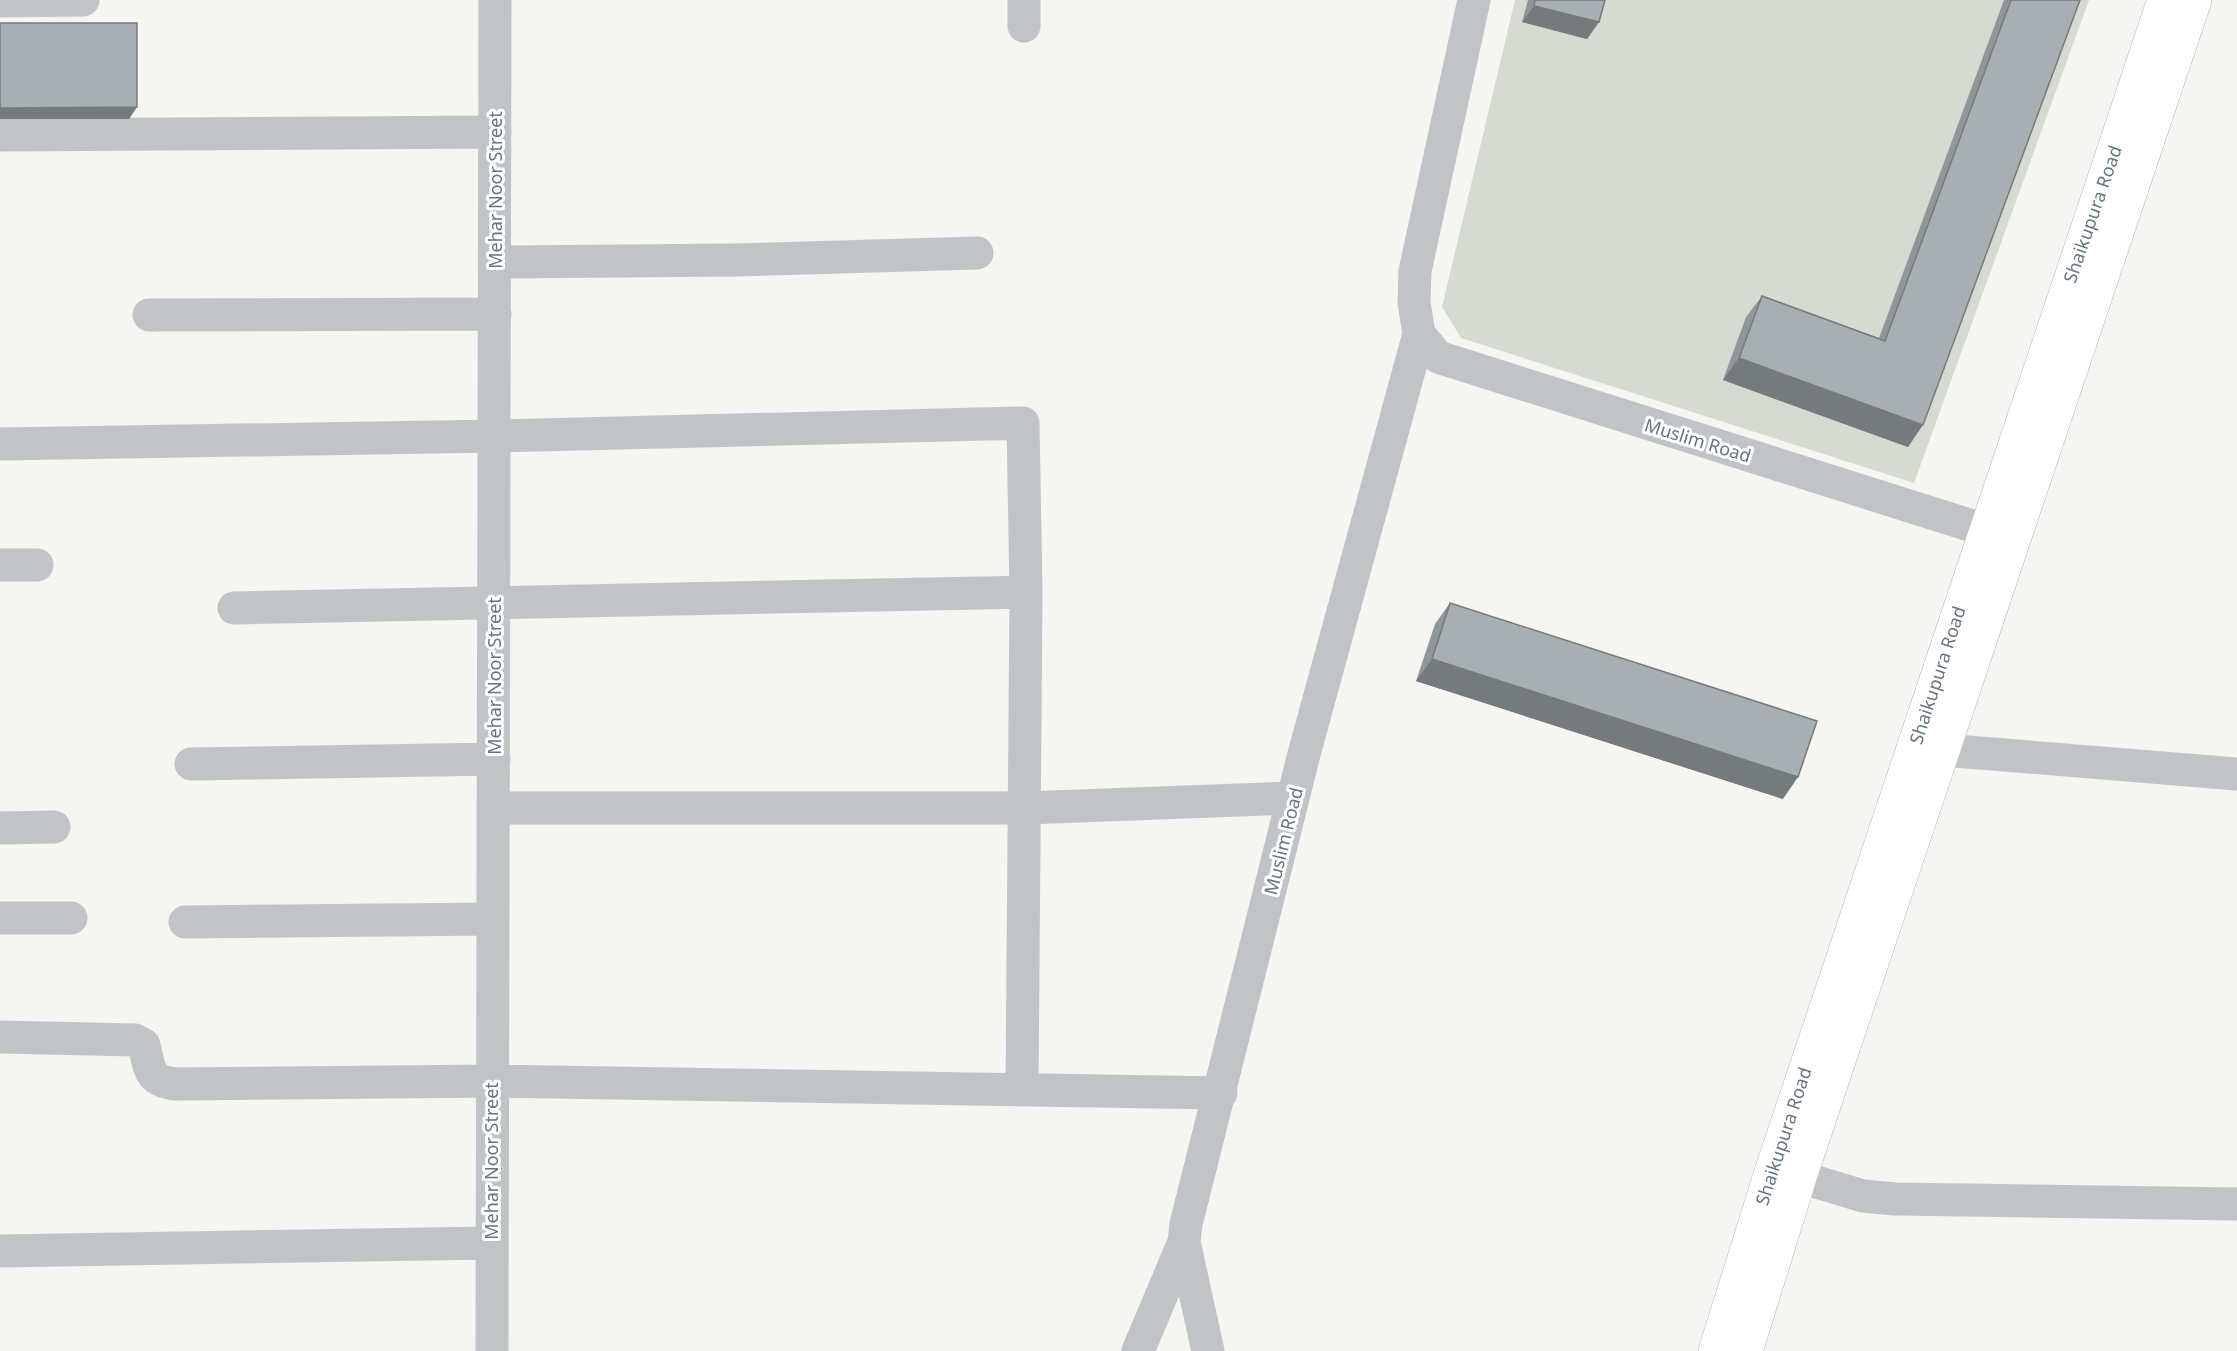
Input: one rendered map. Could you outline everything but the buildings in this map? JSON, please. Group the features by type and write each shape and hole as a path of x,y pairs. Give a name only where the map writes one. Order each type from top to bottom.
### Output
{"main road":[{"name":"Shaikupura Road","path":"1715,1351 1772,1168 2164,0"},
{"name":"Shaikupura Road","path":"1746,1351 1800,1177 2195,0"}],"street":[{"path":"0,1 83,0"},
{"name":"Mehar Noor Street","path":"492,1351 490,1243 495,603 495,0"},
{"name":"Muslim Road","path":"1208,1351 1184,1242 1191,1205 1221,1093 1293,798 1419,334 1414,302 1415,271 1474,0"},
{"path":"0,135 495,132"},
{"path":"495,262 734,260 977,253"},
{"path":"149,315 495,314"},
{"name":"Muslim Road","path":"1419,334 1438,357 1986,530"},
{"path":"0,444 495,436 1023,423 1026,808 1022,1090"},
{"path":"0,565 37,565"},
{"path":"234,608 1026,592"},
{"path":"1943,750 2237,774"},
{"path":"191,764 494,759"},
{"path":"493,808 1026,808 1293,798"},
{"path":"0,828 54,827"},
{"path":"0,918 71,918"},
{"path":"185,922 493,919"},
{"path":"0,1037 135,1040 144,1046 150,1072 160,1082 176,1084 492,1081 1221,1093"},
{"path":"1800,1177 1853,1193 1895,1199 2237,1204"},
{"path":"1138,1351 1184,1242"},
{"path":"0,1251 490,1243"}],"shaded area":[{"path":"1515,0 2089,0 1914,483 1461,338 1442,307"}]}
